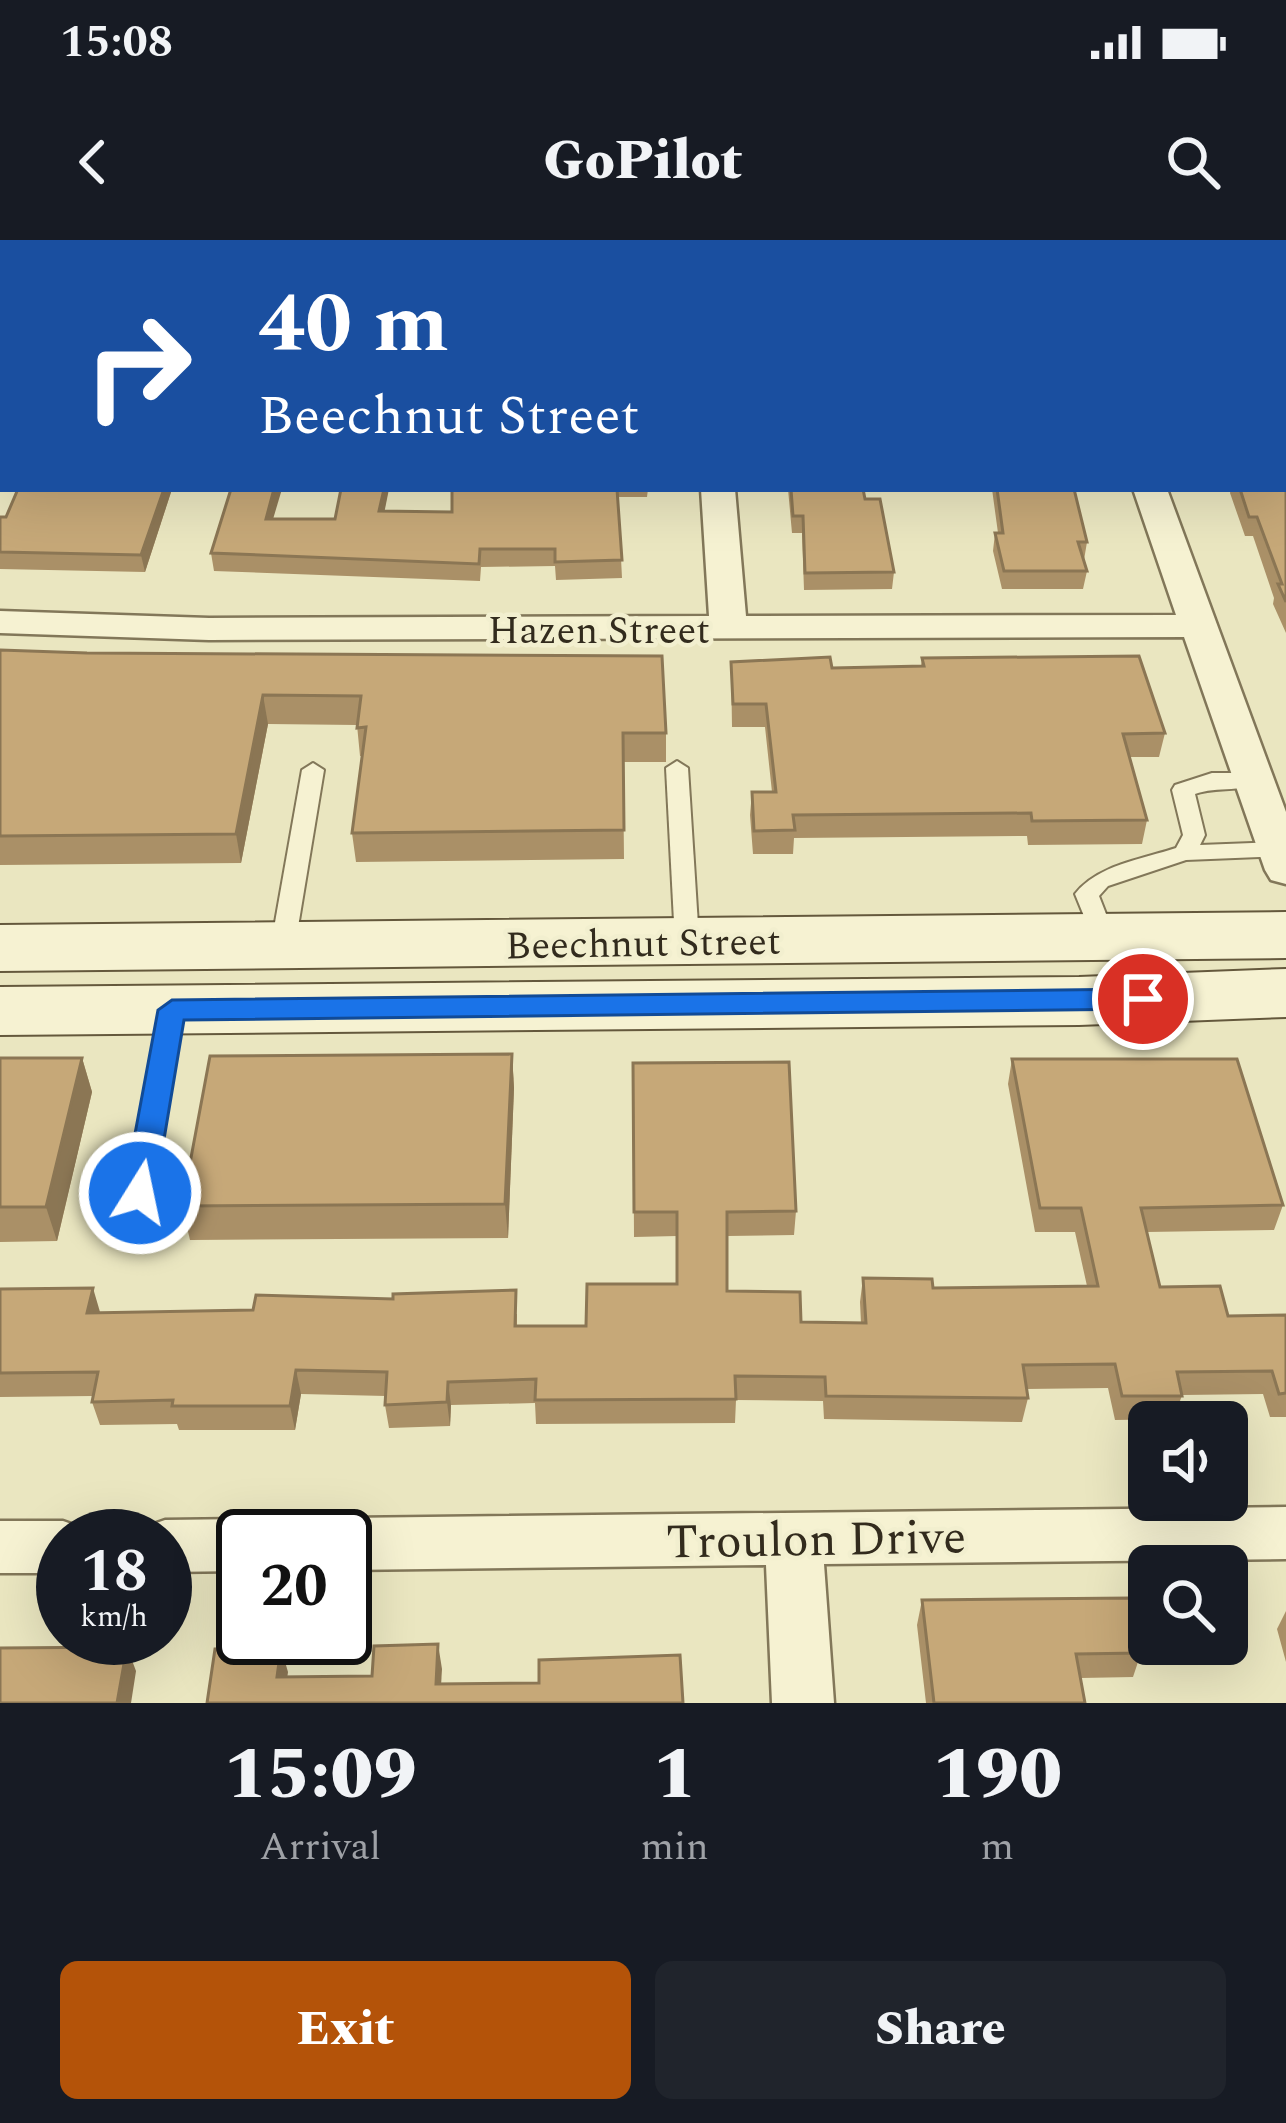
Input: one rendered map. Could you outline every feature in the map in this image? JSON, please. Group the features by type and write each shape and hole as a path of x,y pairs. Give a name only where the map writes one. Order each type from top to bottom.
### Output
{"main road":[{"name":"Beechnut Street","path":"0,1011 172,1010 687,941 1286,935"},
{"name":"Beechnut Street","path":"0,948 284,945 455,975 1079,1001 1286,993"}],"street":[{"path":"718,492 728,629"},
{"path":"1151,492 1282,860"},
{"name":"Hazen Street","path":"0,622 209,629 1198,626"},
{"name":"Troulon Drive","path":"372,1544 1286,1533"},
{"path":"793,1539 803,1703"},
{"path":"0,1547 36,1547"}],"lane":[{"path":"677,767 687,941"},
{"path":"284,945 313,770"},
{"path":"1185,853 1194,835 1183,790 1212,780 1253,780"},
{"path":"1103,937 1087,895 1100,881 1185,853 1282,860"},
{"path":"140,1193 172,1010"}],"building":[{"path":"17,492 163,492 141,555 0,552 0,517 6,517"},
{"path":"230,492 273,492 266,519 335,519 340,492 383,492 379,511 452,512 452,492 617,492 622,560 555,562 555,549 480,549 479,564 211,553"},
{"path":"791,492 864,492 865,499 880,499 894,572 805,573 803,516 793,516"},
{"path":"997,492 1075,492 1087,542 1078,542 1087,571 1004,571 995,533 1003,533"},
{"path":"1241,492 1286,492 1286,602 1257,517 1249,517"},
{"path":"0,650 662,656 666,733 623,733 624,830 352,833 366,727 357,728 361,696 263,695 236,834 0,836"},
{"path":"1139,656 1165,733 1123,734 1147,820 1032,821 1031,813 793,815 795,830 754,831 752,792 776,792 766,704 733,704 731,662 830,657 832,668 924,666 922,658"},
{"path":"512,1054 505,1204 182,1206 210,1056"},
{"path":"0,1058 82,1058 46,1207 0,1207"},
{"path":"1012,1059 1237,1059 1283,1205 1141,1208 1160,1287 1220,1286 1228,1316 1286,1315 1286,1393 1279,1394 1272,1371 1177,1372 1182,1396 1122,1396 1115,1364 1023,1365 1028,1398 826,1396 825,1377 735,1376 736,1399 535,1400 536,1379 448,1382 447,1402 385,1405 387,1372 296,1370 290,1406 172,1406 173,1400 92,1402 98,1372 0,1373 0,1289 93,1288 87,1313 253,1310 256,1295 393,1299 393,1294 516,1290 515,1326 586,1326 587,1284 677,1284 677,1212 634,1212 633,1063 789,1062 796,1211 727,1212 727,1291 800,1292 801,1322 866,1323 863,1278 932,1279 933,1288 1098,1286 1081,1208 1040,1208"},
{"path":"1128,1598 1128,1653 1076,1654 1085,1703 934,1703 922,1600"},
{"path":"438,1644 436,1684 539,1683 539,1660 680,1655 683,1703 207,1703 215,1649 216,1665 279,1665 277,1677 372,1676 374,1646"},
{"path":"0,1648 36,1648 36,1665 124,1665 117,1703 0,1703"}],"route":[{"path":"140,1193 172,1010 1143,999"}]}
